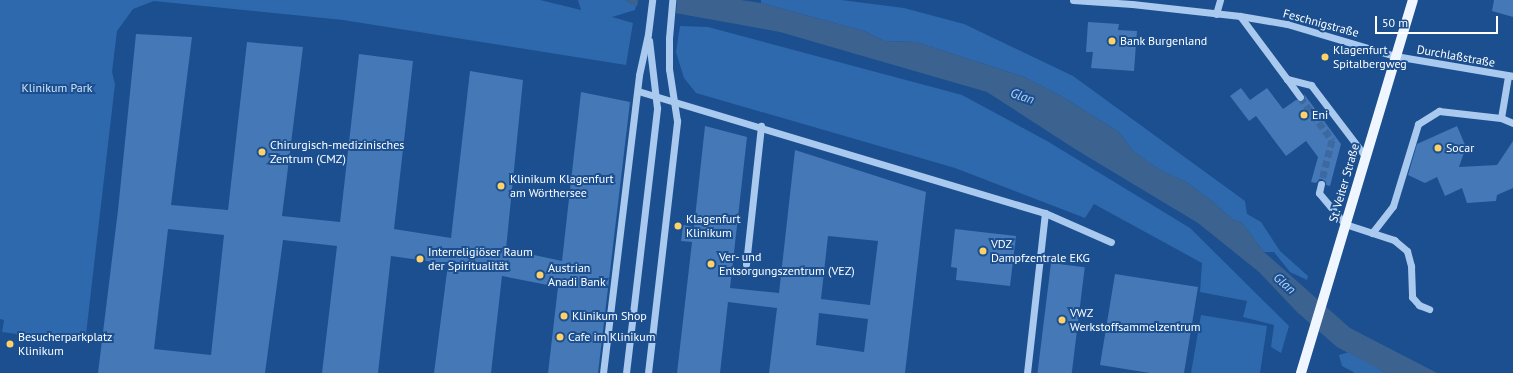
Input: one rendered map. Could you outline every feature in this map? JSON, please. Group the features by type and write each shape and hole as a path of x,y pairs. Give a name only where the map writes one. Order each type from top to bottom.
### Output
{"main road":[{"name":"St. Veiter Straße","path":"1301,373 1413,0"}],"street":[{"path":"603,373 638,91 648,34 652,0"},
{"path":"648,373 677,121 669,69 669,38 672,0"},
{"name":"Feschnigstraße","path":"1073,0 1132,4 1240,16 1287,24 1395,56"},
{"path":"1216,14 1220,0"},
{"path":"1240,16 1300,97"},
{"path":"626,373 657,108 648,34"},
{"name":"Durchlaßstraße","path":"1395,56 1510,76"},
{"path":"1501,118 1510,76"},
{"path":"1287,80 1311,85 1365,156"},
{"path":"638,91 761,126 1045,213 1111,242"},
{"path":"1372,233 1393,206 1418,124 1439,111 1501,118 1513,123"},
{"path":"746,264 761,126"},
{"path":"1321,184 1319,193 1345,224 1394,240 1407,251 1411,266 1412,297 1419,305 1429,308"},
{"path":"1027,373 1045,213"}],"green space":[{"name":"Klinikum Park","path":"0,0 540,0 581,10 578,0 625,0 636,6 635,10 612,17 633,23 626,65 343,20 154,1 133,9 117,31 112,72 115,84 85,343 2,332 4,320 0,319"},
{"path":"761,0 841,0 904,8 964,24 1073,76 1245,201 1247,214 1261,222 1280,251 1308,276 1307,280 1290,272 1274,252 1264,252 1242,223 1232,219 1213,202 1186,182 1158,169 1133,151 1119,132 1061,96 1024,77 916,42 884,41 864,31 761,3"},
{"path":"680,26 708,27 962,95 1047,141 1190,228 1289,326 1281,353 1271,347 1274,325 1243,317 1247,301 1200,292 1202,263 1094,204 1085,218 955,168 696,93 684,78 676,52"},
{"path":"1201,315 1267,326 1260,373 1191,373"},
{"path":"1349,352 1386,373 1355,373 1342,366 1339,355"}],"water":[{"name":"Glan","path":"625,0 741,0 761,3 864,31 884,41 916,42 1024,77 1061,96 1119,132 1133,151 1158,169 1186,182 1213,202 1232,219 1242,223 1264,252 1350,328 1437,373 1386,373 1337,347 1297,312 1259,272 1198,223 1075,149 987,92 780,32 636,6"}],"pier":[{"path":"638,0 677,0 676,15 637,8"}],"building":[{"path":"1494,0 1513,0 1513,17 1492,11"},
{"name":"Bank Burgenland","path":"1088,22 1119,24 1118,30 1137,31 1134,71 1091,68 1093,52 1086,52"},
{"name":"Chirurgisch-medizinisches Zentrum (CMZ)","path":"136,34 192,37 171,205 228,210 247,42 303,47 282,216 340,222 359,54 413,61 394,229 451,238 470,71 523,80 506,249 562,261 581,92 630,102 598,373 548,373 558,287 502,276 491,373 434,373 448,264 391,256 378,373 322,373 337,246 283,240 265,373 98,373 118,210","holes":["168,229 224,235 211,355 154,349"]},
{"path":"1241,88 1250,100 1267,88 1283,109 1296,100 1303,101 1305,99 1304,94 1341,144 1330,186 1326,185 1326,182 1322,179 1319,179 1316,183 1311,182 1318,157 1306,141 1286,156 1256,116 1249,121 1230,96"},
{"name":"Ver- und Entsorgungszentrum (VEZ)","path":"705,126 747,137 730,288 779,293 795,150 926,192 905,373 769,373 777,308 728,302 720,373 677,373 692,242 681,241 683,225 694,227","holes":["828,236 878,241 870,305 821,299","819,313 868,319 864,352 816,345"]},
{"path":"1457,126 1466,147 1459,167 1497,165 1513,141 1513,188 1497,195 1496,201 1467,203 1462,188 1445,196 1437,177 1425,183 1408,175 1417,144"},
{"name":"VDZ Dampfzentrale EKG","path":"955,229 1016,236 1010,286 956,280 957,268 951,267"},
{"name":"VWZ Werkstoffsammelzentrum","path":"1051,263 1085,267 1072,373 1037,373"},
{"path":"1115,274 1198,287 1184,373 1150,373 1100,365"}],"tunnel":[{"path":"1300,97 1332,140 1321,184"}],"place":[{"name":"Bank Burgenland","path":"1112,41"},
{"name":"Klagenfurt Spitalbergweg","path":"1325,57"},
{"name":"Eni","path":"1304,115"},
{"name":"Socar","path":"1438,148"},
{"name":"Chirurgisch-medizinisches Zentrum (CMZ)","path":"262,152"},
{"name":"Klinikum Klagenfurt am Wörthersee","path":"501,186"},
{"name":"Klagenfurt Klinikum","path":"678,226"},
{"name":"VDZ Dampfzentrale EKG","path":"983,251"},
{"name":"Interreligiöser Raum der Spiritualität","path":"420,259"},
{"name":"Ver- und Entsorgungszentrum (VEZ)","path":"711,264"},
{"name":"Austrian Anadi Bank","path":"540,275"},
{"name":"Klinikum Shop","path":"564,316"},
{"name":"VWZ Werkstoffsammelzentrum","path":"1062,320"},
{"name":"Cafe im Klinikum","path":"560,337"},
{"name":"Besucherparkplatz Klinikum","path":"10,344"}]}
